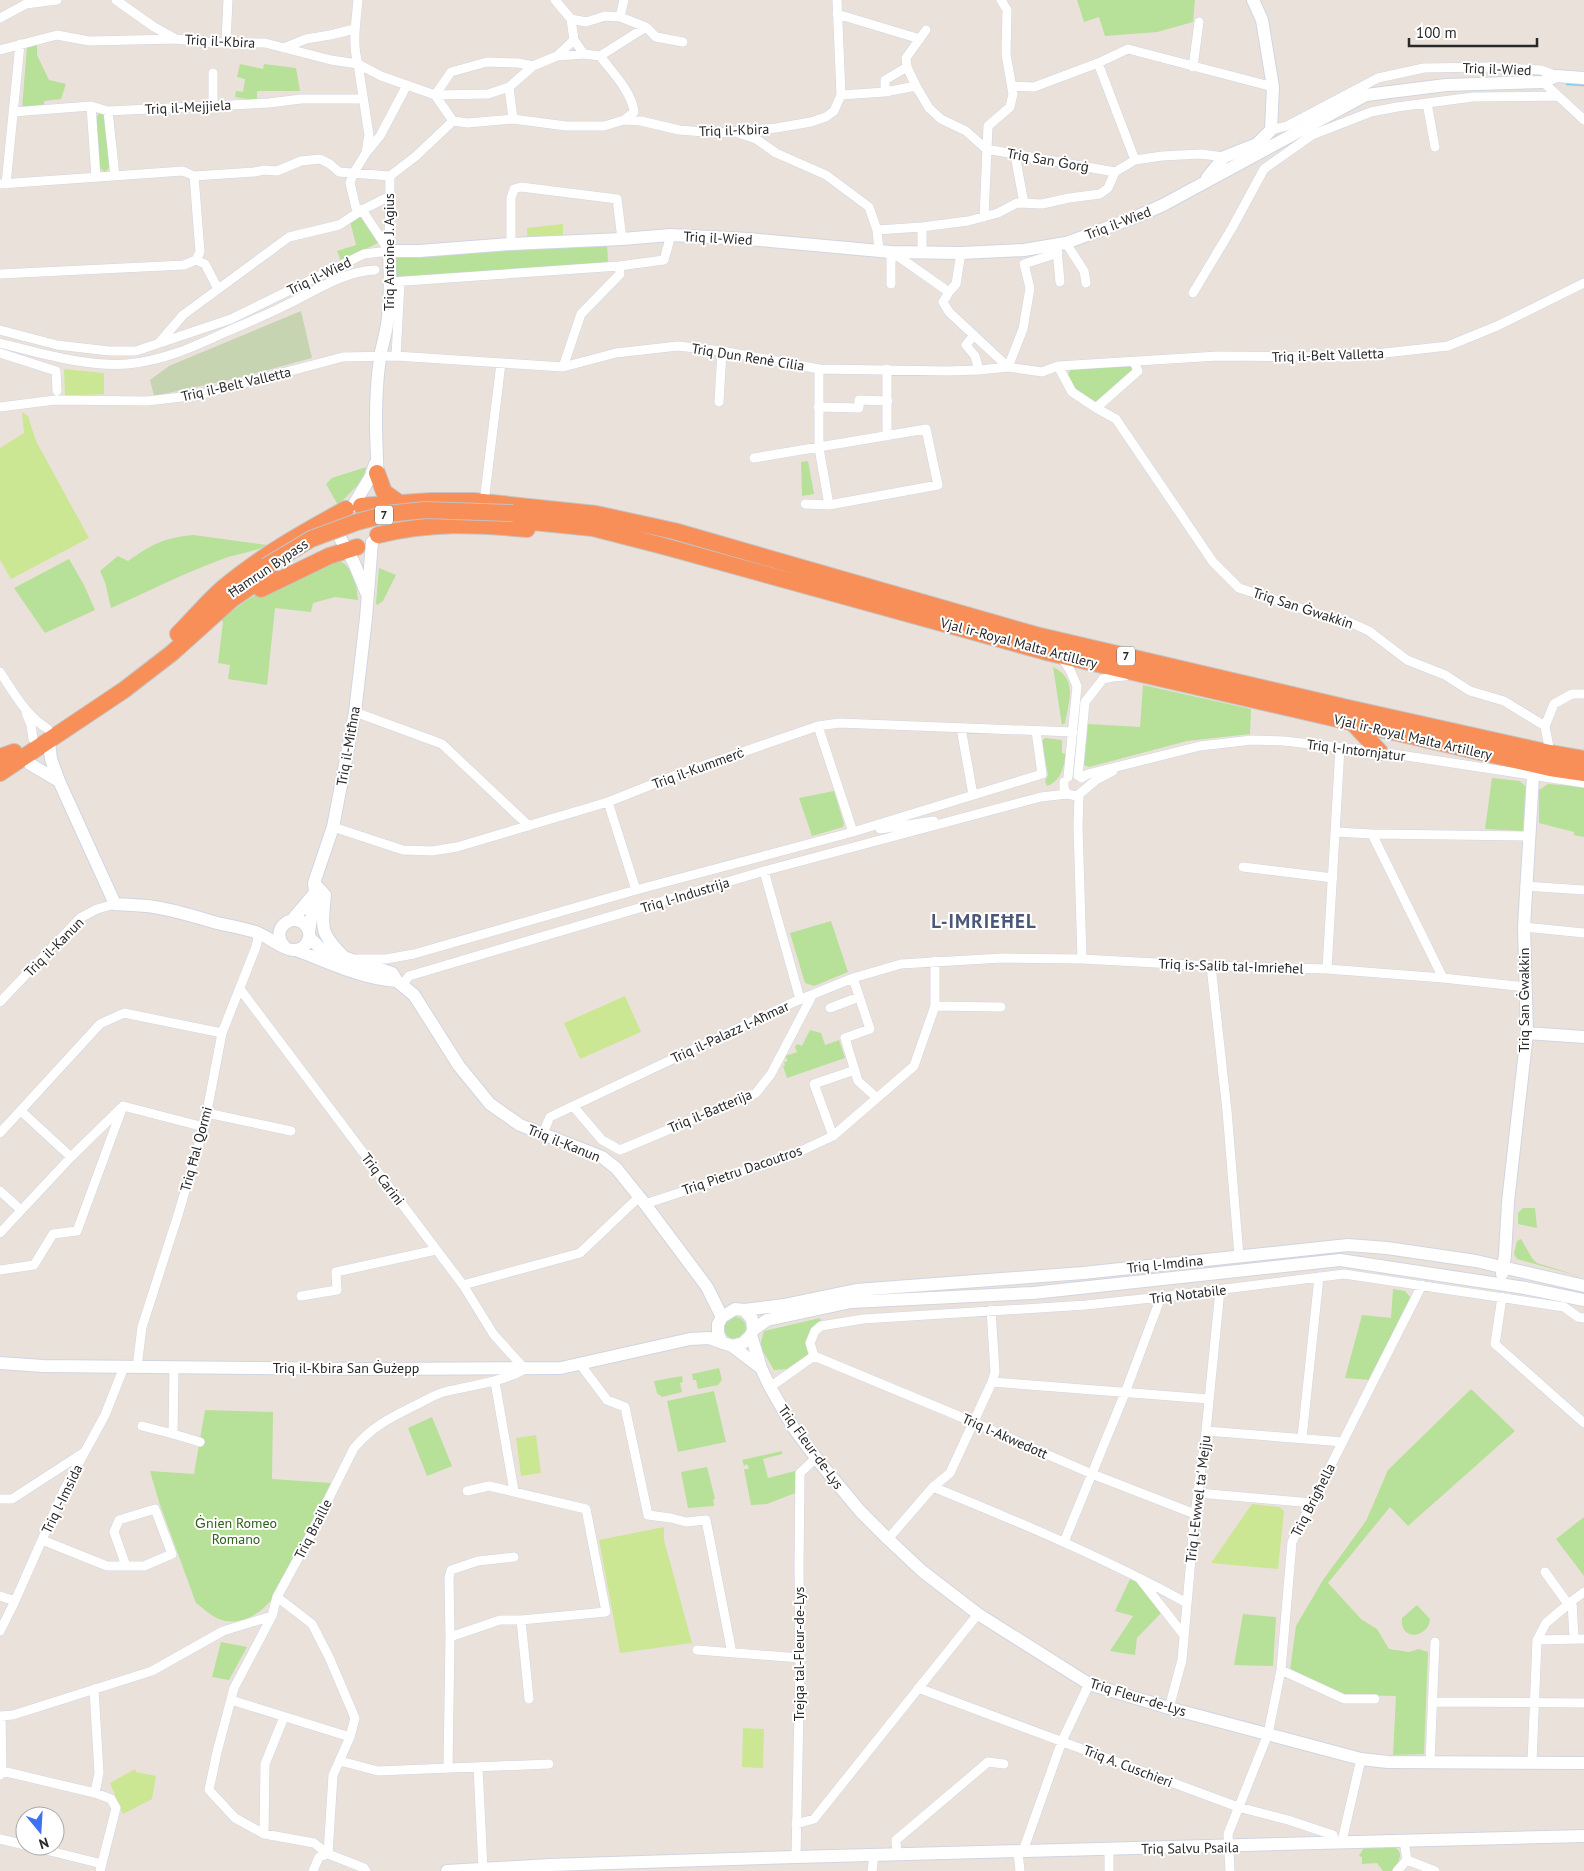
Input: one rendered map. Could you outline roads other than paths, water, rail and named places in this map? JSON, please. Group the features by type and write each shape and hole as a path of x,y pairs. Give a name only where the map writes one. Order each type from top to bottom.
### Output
{"highway":[{"path":"377,467 384,492 398,502"},
{"path":"170,649 223,588 261,559 301,534 353,507 431,500 484,502 596,514 674,531"},
{"name":"Ħamrun Bypass","path":"0,773 43,737 170,649 268,569 314,546 358,529 390,521 425,516 513,516 674,531"},
{"name":"Ħamrun Bypass","path":"513,516 593,528 663,546"},
{"path":"170,649 272,582 329,556 338,554 347,557 361,542 423,526 474,524 593,535 663,546"},
{"name":"Vjal ir-Royal Malta Artillery","path":"674,531 1036,635 1348,708 1584,759"},
{"name":"Vjal ir-Royal Malta Artillery","path":"663,546 1050,653 1550,768 1584,773"},
{"path":"1352,722 1380,752"},
{"name":"Ħamrun Bypass","path":"4,756 43,737"}],"main road":[{"path":"1204,182 1224,157 1256,144 1270,130 1273,87 1262,20 1253,0"},
{"name":"Triq il-Wied","path":"389,251 419,251 671,235 748,239 885,251 961,253 1060,247 1138,216 1366,95 1446,85 1543,82 1557,76 1584,78"},
{"name":"Triq Antoine J. Agius","path":"380,357 395,283 389,251"},
{"name":"Triq il-Mitħna","path":"309,934 356,712 367,595 361,542 379,505 376,396 380,357"},
{"name":"Triq il-Mitħna","path":"361,542 336,529 337,521 340,514 353,507 377,467"},
{"path":"353,507 371,508 377,514 361,542"},
{"name":"Triq il-Mitħna","path":"361,542 367,595"},
{"path":"43,737 59,780 115,904"},
{"path":"30,764 59,780"},
{"name":"Triq San Ġwakkin","path":"1499,1284 1504,1267 1508,1202 1527,1033 1524,927 1533,776"},
{"path":"318,891 322,926 329,942 347,958"},
{"name":"Triq il-Mitħna","path":"292,920 318,891"},
{"name":"Triq il-Kanun","path":"115,904 154,907 259,933 290,948 352,971 400,983"},
{"path":"292,920 306,925 309,934 306,944 290,948 279,936 281,928 292,920"},
{"name":"Triq il-Kanun","path":"259,933 281,928"},
{"name":"Triq il-Kanun","path":"309,934 320,948 328,952 392,973 414,996 460,1066 490,1104 520,1125 602,1157 616,1168 707,1287 720,1321"},
{"path":"1527,1033 1584,1037"},
{"name":"Triq l-Imdina","path":"739,1310 784,1305 856,1290 1083,1273 1348,1245 1387,1248 1476,1261 1584,1286"},
{"name":"Triq l-Imdina","path":"752,1333 767,1320 852,1302 1033,1293 1330,1260 1499,1284 1584,1300"},
{"name":"Triq il-Kanun","path":"707,1287 739,1310"},
{"path":"739,1310 752,1319 752,1333 743,1343 727,1344 718,1333 720,1321 739,1310"},
{"name":"Triq il-Kbira San Ġużepp","path":"690,1339 720,1321"},
{"name":"Triq Fleur-de-Lys","path":"752,1333 761,1368 793,1426 816,1458 860,1510 922,1571 978,1614 1089,1684 1169,1708 1361,1759 1388,1762 1584,1763"},
{"name":"Triq il-Kbira San Ġużepp","path":"0,1363 43,1366 174,1368 525,1369 560,1368 690,1339 709,1338 727,1344"},
{"name":"Triq Fleur-de-Lys","path":"727,1344 761,1368"},
{"name":"Triq Salvu Psaila","path":"447,1871 701,1866 796,1857 1228,1847 1338,1842 1584,1836"}],"street":[{"path":"0,18 25,2 57,0"},
{"path":"116,0 154,27 176,39"},
{"path":"226,43 228,0"},
{"path":"358,0 355,54 369,135 366,153"},
{"path":"555,0 571,19 574,40 584,54"},
{"path":"620,17 624,0"},
{"path":"837,0 841,95 884,92 916,86"},
{"path":"984,217 988,126 1010,107 1013,94 1006,54 1007,10 1001,0"},
{"path":"838,14 920,39"},
{"path":"571,19 586,22 605,16 620,17 646,27 656,36 683,42"},
{"path":"1193,67 1199,22"},
{"path":"150,40 154,27"},
{"path":"513,119 510,87 533,66 557,56 584,54 600,56 646,27"},
{"path":"284,48 306,39 355,28"},
{"path":"926,30 906,58 907,67 916,86 929,108 942,119 966,131 986,149"},
{"name":"Triq il-Kbira","path":"0,50 57,35 89,41 176,39 226,43 265,43 332,60 358,64 381,76 408,85 424,93 435,95 488,94 510,87"},
{"path":"557,56 574,40"},
{"path":"20,44 3,184 183,171 194,176 264,170 277,172 301,161 320,159 330,164 339,172 390,176 416,156 453,121 435,95 451,72 487,62 518,63 533,66"},
{"path":"1012,86 1034,87 1098,63 1128,49 1273,87"},
{"path":"600,56 620,82 633,105 634,112 624,120"},
{"path":"1098,63 1135,160"},
{"path":"884,92 885,80 907,67"},
{"name":"Triq il-Wied","path":"1270,130 1287,126 1378,78 1424,68 1486,67 1541,70 1557,76"},
{"path":"213,73 213,106"},
{"path":"1543,82 1584,120"},
{"path":"389,251 362,210 356,208 350,183 353,174 366,153 380,136 408,85"},
{"path":"1385,93 1388,109"},
{"name":"Triq il-Kbira","path":"453,121 476,122 513,119 566,126 604,126 624,120 642,121 694,132 733,131 776,128 811,122 826,117 834,111 841,95"},
{"name":"Triq il-Wied","path":"1193,293 1232,228 1264,169 1312,135 1371,112 1388,109 1473,97 1558,96"},
{"name":"Triq il-Mejjiela","path":"13,112 91,106 108,111 269,103 301,99 362,98"},
{"path":"1427,103 1435,147"},
{"path":"91,106 96,177"},
{"path":"108,111 115,176"},
{"path":"733,131 756,139 776,153 826,175 869,207 885,251 891,284"},
{"path":"1273,145 1280,158"},
{"name":"Triq San Ġorġ","path":"986,149 1115,172"},
{"path":"877,230 968,221 998,213 1017,202 1042,204 1100,194 1108,188 1115,172 1135,160 1162,156 1201,154 1224,157"},
{"path":"1015,155 1024,203"},
{"path":"0,274 184,265 196,260 200,252 194,176"},
{"name":"Triq Antoine J. Agius","path":"389,251 388,197 390,176"},
{"path":"511,244 511,198 514,189 521,187 617,199 622,239"},
{"path":"159,343 180,319 289,237 339,225 362,210 388,197"},
{"path":"922,227 922,252"},
{"path":"395,283 619,266 664,260 671,235"},
{"path":"1060,247 1060,282"},
{"path":"1060,247 1084,271 1086,283"},
{"path":"961,253 956,284 943,302 949,312 1008,367 1023,329 1030,288 1024,264 1060,247"},
{"name":"Triq il-Wied","path":"0,330 57,345 109,351 136,351 231,319 364,254 389,251"},
{"path":"885,251 949,292"},
{"path":"196,260 205,264 218,289"},
{"path":"563,368 581,314 620,274 619,266"},
{"name":"Triq il-Wied","path":"0,343 52,357 85,362 127,364 145,361 184,351 268,314 341,278 362,270 375,270"},
{"name":"Triq Antoine J. Agius","path":"395,283 396,356"},
{"name":"Triq il-Belt Valletta","path":"1058,366 1218,356 1349,357 1448,346 1497,326 1584,283"},
{"path":"180,319 182,327 190,334"},
{"path":"974,335 966,345 975,356 979,370"},
{"name":"Triq Dun Renè Cilia","path":"380,357 396,356 563,368 616,353 678,346 722,351 818,368 979,370 1008,367 1042,372 1058,366"},
{"path":"720,402 722,351"},
{"path":"0,353 56,371 57,391"},
{"name":"Triq il-Belt Valletta","path":"0,407 55,400 147,401 169,399 199,395 344,358 380,357"},
{"path":"1096,408 1138,371 1134,362"},
{"path":"484,502 501,363"},
{"name":"Triq San Ġwakkin","path":"1058,366 1072,392 1116,419 1214,562 1239,588 1314,613 1347,621 1369,631 1407,660 1445,675 1470,691 1504,701 1545,726"},
{"path":"818,368 819,448 829,505"},
{"path":"887,369 888,436"},
{"path":"818,407 859,408 859,400 888,401"},
{"path":"754,458 926,429 938,485 829,505 805,504"},
{"path":"1050,653 1064,661 1077,686 1072,732 1073,778"},
{"path":"0,672 24,708 38,723 43,737"},
{"path":"1078,826 1068,794 1064,788 1073,778 1085,702 1104,680 1112,677 1141,675"},
{"path":"1550,753 1545,726 1554,704 1572,694 1584,694"},
{"path":"24,708 31,725 43,737"},
{"path":"356,712 442,744 529,826"},
{"name":"Triq il-Kummerċ","path":"333,826 404,850 432,851 457,847 608,802 676,775 818,726 840,723 1072,732"},
{"path":"818,726 853,832"},
{"path":"961,728 973,795"},
{"name":"Triq l-Industrija","path":"347,958 386,959 414,954 636,890 853,832 1042,774 1036,731"},
{"name":"Triq l-Intornjatur","path":"1073,778 1200,746 1252,740 1284,740 1380,752 1584,783"},
{"path":"1327,969 1340,748"},
{"name":"Triq l-Intornjatur","path":"1082,792 1096,780 1129,764"},
{"path":"1073,778 1084,783 1078,826 1082,959"},
{"name":"Triq l-Industrija","path":"1041,797 1073,778"},
{"name":"Triq l-Industrija","path":"400,983 410,976 764,871 1041,797 1082,792"},
{"path":"608,802 636,890"},
{"name":"Triq l-Industrija","path":"853,832 973,816"},
{"path":"1334,832 1529,836"},
{"path":"1372,834 1443,978"},
{"path":"1243,867 1333,878"},
{"path":"764,871 800,999"},
{"path":"1526,886 1584,890"},
{"name":"Triq il-Kanun","path":"0,1002 80,918 97,909 115,904"},
{"path":"1524,927 1584,933"},
{"name":"Triq Ħal Qormi","path":"130,1367 204,1127 222,1032 256,947 259,933"},
{"name":"Triq is-Salib tal-Imrieħel","path":"935,961 1002,958 1082,959 1211,966 1327,969 1526,987"},
{"name":"Triq il-Palazz l-Aħmar","path":"542,1135 550,1117 800,999 853,978 901,964 935,961"},
{"name":"Triq Pietru Dacoutros","path":"642,1200 788,1157 833,1136 914,1066 935,1006 935,961"},
{"path":"1211,966 1227,1111 1239,1256"},
{"path":"853,978 870,1029 845,1038 858,1081 877,1098"},
{"name":"Triq Carini","path":"240,989 463,1285 494,1335 525,1369"},
{"name":"Triq il-Batterija","path":"573,1106 602,1140 620,1150 756,1093 771,1074 813,994"},
{"path":"830,1008 860,997"},
{"path":"935,1006 1001,1007"},
{"path":"0,1133 100,1024 124,1013 222,1032"},
{"path":"833,1136 814,1084 855,1070"},
{"path":"123,1106 204,1127"},
{"path":"0,1233 71,1157 123,1106"},
{"path":"0,1270 34,1265 53,1234 77,1231 123,1106"},
{"path":"21,1111 71,1157"},
{"path":"206,1113 291,1131"},
{"path":"0,1192 21,1210"},
{"path":"463,1285 580,1253 642,1200"},
{"path":"301,1296 337,1290 336,1272 436,1250"},
{"name":"Triq Notabile","path":"814,1356 810,1343 815,1331 821,1326 863,1319 1086,1305 1161,1298 1344,1274 1564,1307 1582,1320"},
{"path":"1302,1438 1319,1277"},
{"name":"Triq Brigħella","path":"1230,1871 1228,1834 1268,1734 1281,1670 1292,1542 1422,1286"},
{"name":"Triq l-Ewwel ta' Mejju","path":"1169,1708 1182,1660 1186,1603 1220,1290"},
{"path":"1502,1297 1495,1344 1584,1423"},
{"path":"1064,1542 1125,1393 1161,1298"},
{"path":"888,1539 933,1487 950,1473 992,1382 996,1372 991,1310"},
{"path":"770,1387 814,1356"},
{"name":"Triq l-Akwedott","path":"814,1356 1092,1474 1196,1514"},
{"path":"580,1364 607,1400 625,1407 648,1515 686,1522 706,1520 732,1653"},
{"name":"Triq l-Imsida","path":"0,1631 64,1490 130,1367"},
{"path":"173,1434 174,1368"},
{"name":"Triq Braille","path":"264,1834 235,1818 209,1790 217,1752 234,1688 272,1616 277,1597 354,1448 378,1424 442,1392 495,1382 511,1377 525,1369"},
{"path":"495,1382 514,1491"},
{"path":"992,1382 1209,1399"},
{"path":"142,1426 200,1442"},
{"path":"1206,1431 1343,1442"},
{"path":"0,1499 12,1499 85,1452"},
{"name":"Trejqa tal-Fleur-de-Lys","path":"796,1857 800,1658 800,1473 816,1458"},
{"path":"450,1637 500,1620 522,1620 606,1612 586,1509 489,1486 467,1492"},
{"path":"933,1487 1064,1542 1138,1576 1186,1603"},
{"path":"1198,1493 1312,1503"},
{"path":"42,1540 107,1566 126,1566 144,1566 172,1554 155,1509 119,1520 114,1532 126,1566"},
{"path":"448,1768 449,1578 451,1570 478,1561 514,1557"},
{"path":"1545,1572 1570,1602 1574,1639"},
{"path":"1138,1576 1183,1634"},
{"path":"1532,1762 1537,1640 1546,1623 1584,1592"},
{"path":"0,1596 15,1601"},
{"path":"277,1597 312,1624 356,1718 350,1737 333,1775 328,1854"},
{"path":"796,1824 814,1819 978,1614"},
{"path":"64,1856 101,1867 116,1808 111,1799 95,1793 1,1774 0,1716 13,1715 152,1671 223,1631 272,1616"},
{"path":"522,1620 529,1698"},
{"path":"1537,1640 1584,1639"},
{"path":"1430,1762 1435,1642"},
{"path":"697,1650 800,1658"},
{"path":"1281,1670 1344,1699 1375,1699"},
{"path":"1020,1871 1021,1852 1062,1741 1089,1684"},
{"name":"Triq A. Cuschieri","path":"918,1688 1238,1807 1288,1820 1333,1835 1338,1842"},
{"path":"94,1689 99,1773 95,1793"},
{"path":"231,1700 350,1737"},
{"path":"1432,1702 1584,1703"},
{"path":"284,1717 265,1764 264,1834 314,1843 328,1854 364,1868 366,1871"},
{"path":"1338,1842 1361,1759"},
{"path":"340,1760 378,1771 549,1764"},
{"path":"897,1854 896,1840 988,1762 1004,1764"},
{"path":"478,1767 483,1869"},
{"path":"0,1839 15,1843"},
{"path":"1404,1841 1407,1860"},
{"path":"1109,1849 1109,1871"},
{"path":"313,1871 318,1857 328,1854"},
{"path":"872,1871 874,1855"},
{"path":"1397,1871 1407,1860"},
{"path":"1407,1860 1434,1871"}],"waterway":[{"path":"1567,84 1584,85"}],"district":[{"name":"L-IMRIEĦEL","path":"984,921"}],"park label":[{"name":"Ġnien Romeo Romano","path":"236,1532"}]}
